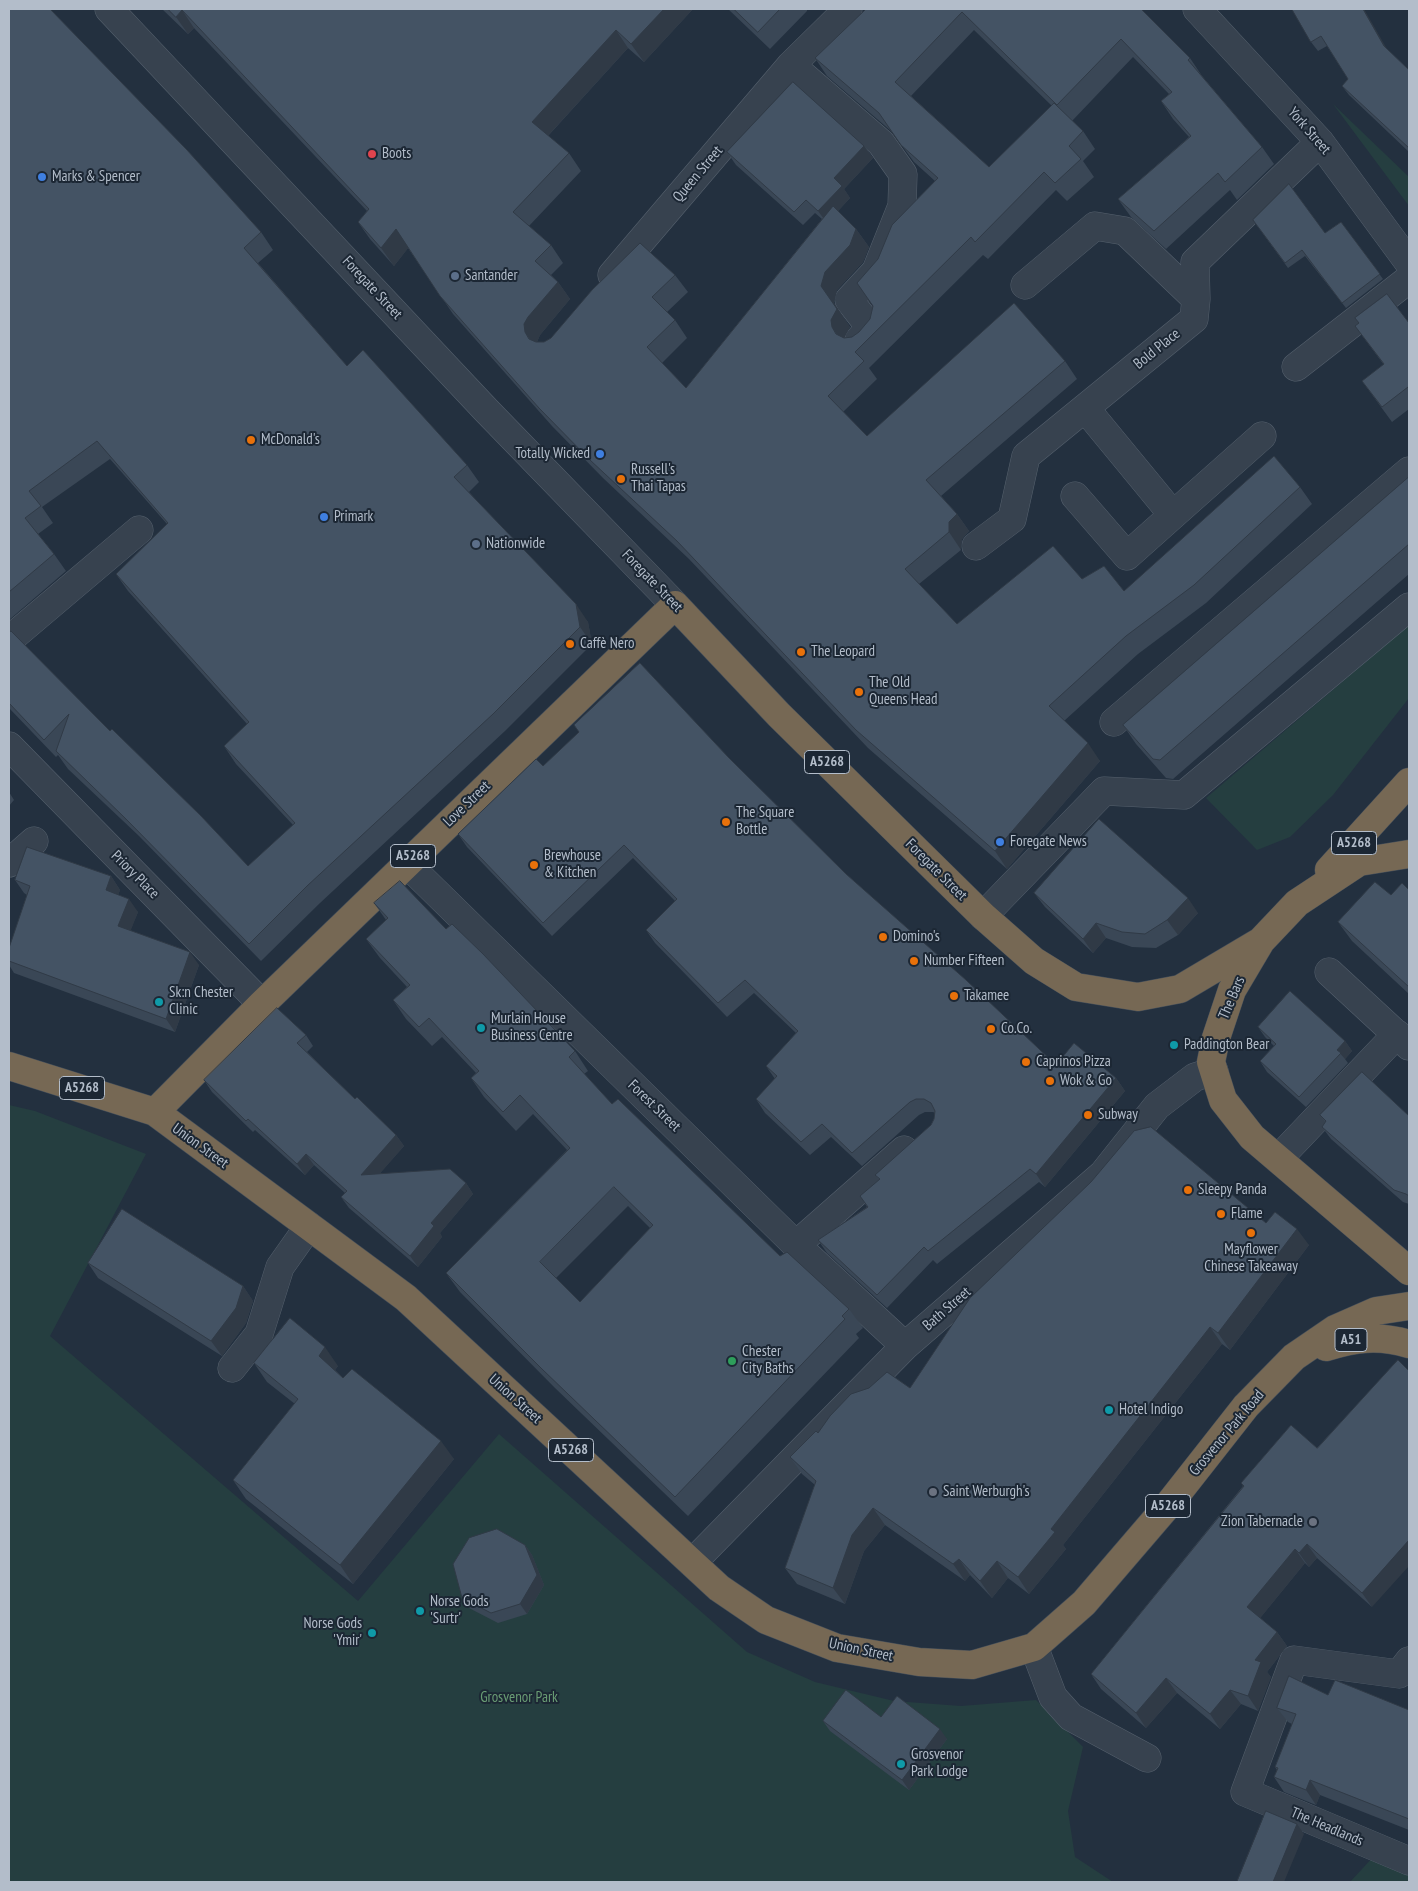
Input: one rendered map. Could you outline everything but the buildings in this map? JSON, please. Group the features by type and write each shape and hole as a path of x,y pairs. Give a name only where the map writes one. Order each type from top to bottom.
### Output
{"highway":[{"name":"Love Street","path":"155,1112 406,863 676,605"},
{"name":"Foregate Street","path":"676,605 779,714 983,916 1034,961 1076,987 1138,997 1180,989 1261,941"},
{"name":"A5268","path":"1297,904 1376,821 1409,782"},
{"name":"The Bars","path":"1409,854 1359,862 1297,904 1261,941 1232,990 1216,1038 1211,1062 1223,1100 1252,1137 1409,1271"},
{"name":"A5268","path":"9,1066 155,1112"},
{"name":"Union Street","path":"155,1112 406,1298 719,1588 766,1620 837,1648 919,1662 972,1665 1034,1647"},
{"name":"Grosvenor Park Road","path":"1034,1647 1084,1602 1169,1504 1246,1406 1294,1357 1336,1329 1376,1311 1409,1306"},
{"name":"A51","path":"1294,1357 1356,1338 1398,1341 1409,1344"}],"street":[{"name":"Foregate Street","path":"109,9 486,410 676,605"},
{"name":"Queen Street","path":"597,292 790,65 848,9"},
{"name":"York Street","path":"1200,10 1320,142 1409,263"},
{"path":"790,65 882,143 903,174 902,206 876,271 849,300 870,327 859,340"},
{"name":"Bold Place","path":"976,546 1012,519 1026,456 1194,318 1196,299 1195,262 1320,142"},
{"path":"1025,285 1095,226 1125,231 1196,299"},
{"path":"1296,367 1409,279"},
{"path":"1085,408 1172,514"},
{"path":"1075,496 1126,556 1262,436"},
{"path":"1114,722 1409,471"},
{"path":"9,640 139,530"},
{"path":"983,916 1104,791 1184,795 1409,607"},
{"name":"Priory Place","path":"9,746 262,1004"},
{"path":"9,864 34,841"},
{"name":"Forest Street","path":"406,863 796,1245 904,1346"},
{"path":"1278,1160 1403,1040 1329,972"},
{"name":"Bath Street","path":"692,1563 904,1346 1103,1174 1157,1106 1195,1077 1214,1071"},
{"path":"796,1245 922,1134"},
{"path":"232,1368 259,1334 280,1267 309,1226"},
{"path":"1034,1647 1053,1697 1071,1717 1147,1758"},
{"name":"The Headlands","path":"1409,1661 1399,1674 1294,1660 1245,1792 1409,1861"}],"green space":[{"path":"1333,104 1409,177 1409,206"},
{"path":"1409,625 1409,698 1333,795 1290,837 1257,850 1206,798"},
{"name":"Grosvenor Park","path":"9,1105 35,1111 146,1154 50,1336 358,1601 499,1434 747,1652 815,1682 894,1701 961,1706 1036,1700 1083,1747 1068,1811 1075,1857 1113,1882 9,1882"},
{"path":"1375,1855 1409,1871 1409,1882 1350,1882"}],"place":[{"name":"Boots","path":"372,154"},
{"name":"Marks & Spencer","path":"42,177"},
{"name":"Santander","path":"455,276"},
{"name":"McDonald's","path":"251,440"},
{"name":"Totally Wicked","path":"600,454"},
{"name":"Russell's Thai Tapas","path":"621,479"},
{"name":"Primark","path":"324,517"},
{"name":"Nationwide","path":"476,544"},
{"name":"Caffè Nero","path":"570,644"},
{"name":"The Leopard","path":"801,652"},
{"name":"The Old Queens Head","path":"859,692"},
{"name":"The Square Bottle","path":"726,822"},
{"name":"Foregate News","path":"1000,842"},
{"name":"Brewhouse & Kitchen","path":"534,865"},
{"name":"Domino's","path":"883,937"},
{"name":"Number Fifteen","path":"914,961"},
{"name":"Takamee","path":"954,996"},
{"name":"Sk:n Chester Clinic","path":"159,1002"},
{"name":"Murlain House Business Centre","path":"481,1028"},
{"name":"Co.Co.","path":"991,1029"},
{"name":"Paddington Bear","path":"1174,1045"},
{"name":"Caprinos Pizza","path":"1026,1062"},
{"name":"Wok & Go","path":"1050,1081"},
{"name":"Subway","path":"1088,1115"},
{"name":"Sleepy Panda","path":"1188,1190"},
{"name":"Flame","path":"1221,1214"},
{"name":"Mayflower Chinese Takeaway","path":"1251,1233"},
{"name":"Chester City Baths","path":"732,1361"},
{"name":"Hotel Indigo","path":"1109,1410"},
{"name":"Saint Werburgh's","path":"933,1492"},
{"name":"Zion Tabernacle","path":"1313,1522"},
{"name":"Norse Gods 'Surtr'","path":"420,1611"},
{"name":"Norse Gods 'Ymir'","path":"372,1633"},
{"name":"Grosvenor Park Lodge","path":"901,1764"}]}
